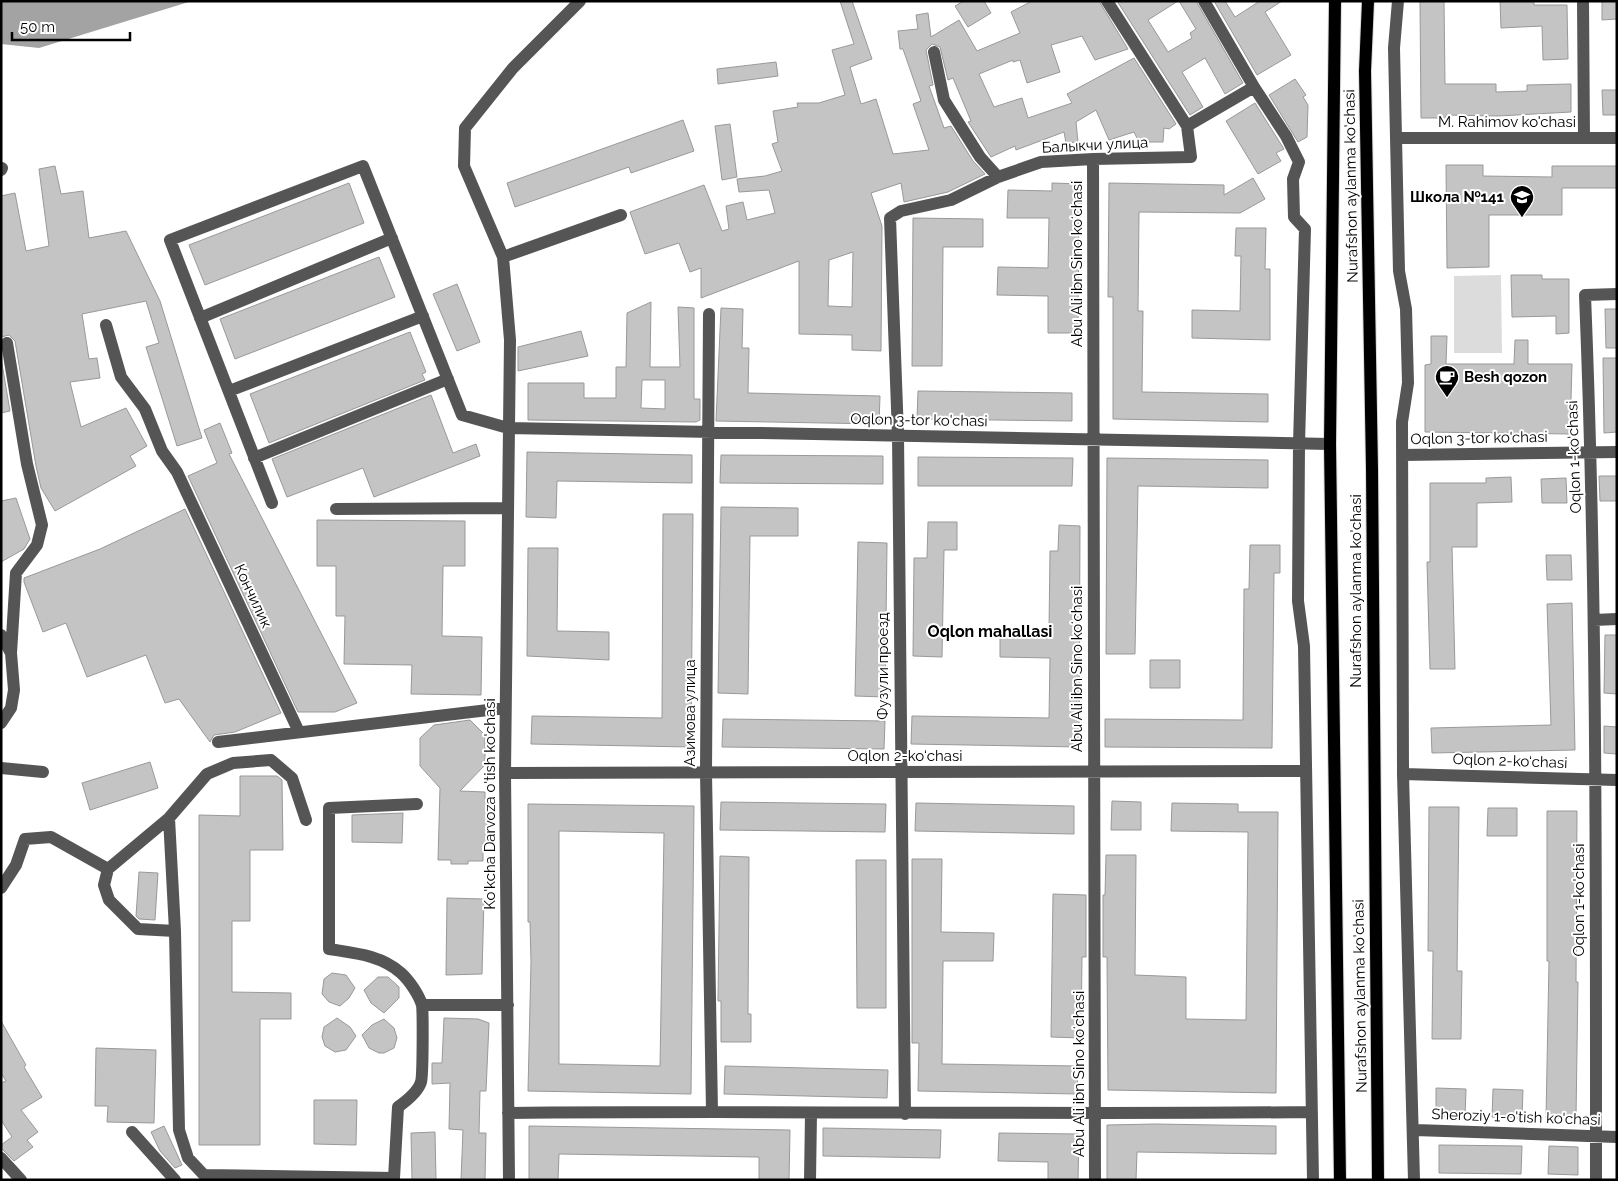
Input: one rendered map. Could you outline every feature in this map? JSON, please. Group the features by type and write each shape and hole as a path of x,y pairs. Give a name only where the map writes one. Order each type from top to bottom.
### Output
{"main road":[{"name":"Nurafshon aylanma ko'chasi","path":"1335,1 1330,444 1340,1180"},
{"name":"Nurafshon aylanma ko'chasi","path":"1368,1 1365,71 1372,489 1378,1180"}],"street":[{"name":"Ko'kcha Darvoza o'tish ko'chasi","path":"509,1180 505,708 510,340 502,257 464,166 465,128 513,68 580,1"},
{"name":"Балыкчи улица","path":"890,218 901,211 951,200 998,177 1041,162 1191,157 1187,126 1107,1"},
{"path":"1204,1 1254,87 1286,136 1299,162 1293,179 1294,217 1305,229 1299,444 1298,601 1304,646 1313,1180"},
{"path":"1398,1 1394,48 1399,271 1406,309 1408,374 1402,422 1403,774 1414,1180"},
{"path":"1583,1 1584,138"},
{"path":"934,52 944,100 980,157 998,177"},
{"path":"1187,126 1254,87"},
{"name":"M. Rahimov ko'chasi","path":"1397,138 1617,138"},
{"name":"Abu Ali ibn Sino koʻchasi","path":"1093,159 1095,1180"},
{"path":"254,458 448,379 362,166 170,240 228,391 254,458 272,503"},
{"path":"502,257 621,216"},
{"name":"Фузули проезд","path":"890,218 898,435 905,1114"},
{"path":"200,318 392,238"},
{"name":"Oqlon 1-ko'chasi","path":"1596,1180 1592,452 1585,295 1617,294"},
{"name":"Азимова улица","path":"709,314 706,773 712,1111"},
{"path":"228,391 423,316"},
{"name":"Кончилик","path":"106,325 121,377 145,409 162,451 178,472 300,732"},
{"path":"1,723 11,708 14,690 11,653 16,573 37,545 42,525 27,464 7,343"},
{"name":"Oqlon 3-tor ko'chasi","path":"448,379 462,415 508,428 1330,444"},
{"name":"Oqlon 3-tor ko'chasi","path":"1402,455 1617,452"},
{"path":"336,509 507,508"},
{"path":"1594,620 1617,619"},
{"path":"1,635 11,653"},
{"path":"218,742 505,708"},
{"path":"175,931 138,929 109,900 104,885 108,869 169,818 207,774 233,762 270,760 292,778 306,820"},
{"path":"1,768 43,772"},
{"name":"Oqlon 2-ko‘chasi","path":"505,773 1306,771"},
{"name":"Oqlon 2-ko‘chasi","path":"1403,774 1617,780"},
{"path":"169,818 175,931 179,1130 188,1158 204,1175 394,1178 398,1107 406,1102 421,1083 422,1005 412,986 402,973 385,962 358,954 329,949 329,808 417,804"},
{"path":"1,888 16,866 25,839 50,838 108,869"},
{"path":"422,1005 508,1005"},
{"path":"508,1113 712,1111 811,1114 1312,1112"},
{"path":"810,1180 811,1114"},
{"name":"Sheroziy 1-o'tish ko'chasi","path":"1414,1130 1617,1137"},
{"path":"132,1132 175,1180"},
{"path":"1,1158 21,1180"}],"shaded area":[{"path":"1,1 192,1 39,48 1,44"},
{"path":"1501,275 1502,353 1454,353 1454,276"}],"building":[{"path":"840,1 852,1 872,59 850,67 861,104 876,99 893,154 929,150 913,104 921,101 903,49 900,49 898,31 918,29 916,15 928,13 931,37 959,20 977,51 1020,33 1011,12 1032,1 1099,1 1128,49 1095,60 1082,36 1051,45 1060,72 1027,83 1020,60 1013,62 1013,60 979,74 994,107 1022,98 1028,118 1072,103 1067,94 1134,58 1176,124 1169,129 1164,128 1163,142 1139,142 1134,132 1109,140 1096,110 1076,122 1078,142 1066,143 1064,132 1016,150 1015,146 991,157 968,122 971,121 953,78 948,80 940,47 932,44 926,50 933,85 929,86 944,128 951,126 973,161 985,174 948,192 904,202 901,183 871,193 882,226 881,351 852,350 852,335 799,334 799,261 701,298 701,268 690,272 679,243 645,254 630,212 704,185 722,231 729,229 726,206 743,202 747,220 775,213 769,190 739,192 737,179 765,176 782,171 772,144 778,142 773,111 798,107 797,103 819,103 845,95 832,50 854,44","holes":["853,252 852,307 828,306 829,260"]},
{"path":"964,1 984,1 991,13 968,27 955,6"},
{"path":"1117,1 1178,1 1148,20 1168,52 1192,38 1190,33 1196,29 1179,1 1196,1 1243,83 1225,94 1205,58 1182,72 1203,107 1190,115"},
{"path":"1214,1 1225,1 1235,17 1260,1 1282,1 1265,12 1291,55 1257,75"},
{"path":"1420,1 1444,1 1445,84 1496,84 1496,92 1527,91 1527,85 1571,84 1571,112 1498,116 1446,115 1446,118 1421,118"},
{"path":"1500,1 1534,1 1534,5 1567,5 1568,59 1543,60 1542,26 1501,28"},
{"path":"1602,1 1617,1 1617,19 1602,20"},
{"path":"776,62 778,76 718,84 717,69"},
{"path":"1295,79 1306,95 1303,97 1308,105 1307,137 1298,142 1269,95"},
{"path":"1602,90 1617,90 1617,115 1603,115"},
{"path":"1255,103 1284,149 1276,153 1281,161 1258,174 1226,121"},
{"path":"683,120 694,151 631,173 629,167 515,207 507,183"},
{"path":"730,124 737,177 722,180 715,126"},
{"path":"1446,165 1483,165 1483,176 1552,177 1552,166 1617,166 1617,188 1562,188 1562,215 1489,215 1489,267 1447,268"},
{"path":"55,166 61,194 83,191 89,238 126,231 160,301 202,438 177,446 146,347 159,343 146,301 82,314 89,359 97,358 100,378 70,382 81,427 126,408 147,446 130,456 136,466 55,511 41,488 15,341 9,335 1,337 1,196 15,193 26,251 49,246 39,169"},
{"path":"1253,178 1265,199 1240,213 1139,212 1138,311 1143,311 1142,392 1268,394 1268,422 1113,419 1113,297 1108,297 1109,183 1224,185 1224,195"},
{"path":"349,183 364,223 205,285 189,245"},
{"path":"1052,183 1082,184 1081,212 1079,212 1078,333 1048,333 1048,296 997,295 998,267 1048,268 1049,218 1007,218 1008,190 1052,191"},
{"path":"913,218 983,219 983,247 943,247 942,366 912,366"},
{"path":"1236,228 1266,228 1265,269 1270,269 1270,340 1192,338 1192,310 1240,311 1241,256 1235,256"},
{"path":"379,257 395,297 235,359 220,319"},
{"path":"1511,275 1542,275 1542,279 1569,279 1569,333 1556,334 1556,316 1512,317"},
{"path":"457,284 480,342 457,351 433,294"},
{"path":"651,302 650,367 680,367 678,307 694,308 694,399 700,399 700,420 696,422 528,420 528,383 584,383 584,398 616,398 616,367 626,367 627,313","holes":["642,380 665,380 665,409 641,408"]},
{"path":"721,308 743,309 742,348 749,348 748,393 880,396 879,424 716,421"},
{"path":"1605,309 1617,309 1617,348 1606,348"},
{"path":"581,331 588,356 518,371 518,347"},
{"path":"410,332 426,372 422,374 425,380 269,443 250,394"},
{"path":"1431,336 1447,336 1446,364 1514,364 1515,340 1528,340 1528,364 1572,364 1570,434 1425,432 1425,365 1431,364"},
{"path":"1,358 10,411 1,413"},
{"path":"1603,358 1617,358 1617,432 1604,433"},
{"path":"918,391 1072,393 1072,421 917,419"},
{"path":"431,395 453,453 476,444 480,456 374,497 363,468 287,497 272,459"},
{"path":"220,423 232,453 229,454 357,703 335,712 298,712 188,476 217,463 204,430"},
{"path":"527,452 692,455 692,483 557,481 556,518 526,517"},
{"path":"721,455 883,456 883,484 720,483"},
{"path":"918,457 1073,458 1072,486 918,486"},
{"path":"1107,458 1268,460 1268,488 1138,486 1135,654 1106,654"},
{"path":"1599,476 1617,476 1617,501 1600,501"},
{"path":"1511,477 1512,502 1477,503 1477,547 1452,547 1455,669 1430,669 1427,562 1430,562 1430,483 1486,483 1486,478"},
{"path":"1566,478 1567,503 1542,503 1541,479"},
{"path":"16,498 30,539 24,549 1,562 1,501"},
{"path":"721,507 798,508 798,536 750,536 748,694 718,693"},
{"path":"185,509 281,713 235,732 214,735 210,742 179,699 165,703 146,655 87,677 66,623 43,632 24,582 24,578 100,549"},
{"path":"663,514 693,514 691,747 531,744 532,716 662,718"},
{"path":"317,520 465,521 465,566 443,566 442,636 482,637 481,695 411,694 412,665 344,664 345,616 336,616 336,566 317,566"},
{"path":"928,522 957,522 957,550 944,550 942,657 913,656 914,558 927,558"},
{"path":"1059,525 1080,526 1079,747 911,744 912,716 1049,718 1050,658 1000,657 1000,629 1049,630 1050,551 1058,551"},
{"path":"858,542 887,543 885,697 855,696"},
{"path":"1250,545 1280,545 1280,573 1274,573 1272,748 1105,747 1105,719 1243,720 1244,589 1249,589"},
{"path":"528,548 558,548 557,631 609,632 609,660 527,656"},
{"path":"1546,555 1571,555 1572,580 1547,580"},
{"path":"1572,603 1575,750 1432,753 1431,728 1551,725 1547,604"},
{"path":"1605,635 1617,635 1617,694 1604,693"},
{"path":"1150,660 1180,660 1180,688 1150,688"},
{"path":"723,719 885,721 884,749 722,747"},
{"path":"470,720 485,735 485,765 460,791 485,792 485,799 491,800 488,844 483,843 483,861 468,861 468,864 451,864 451,860 438,860 440,788 420,766 420,738 434,725"},
{"path":"1604,726 1617,727 1617,754 1604,753"},
{"path":"150,762 158,788 90,810 82,783"},
{"path":"240,776 277,776 282,780 283,850 250,850 250,921 232,921 232,992 291,993 291,1019 260,1019 260,1145 199,1145 199,815 240,816"},
{"path":"1112,801 1141,802 1141,830 1111,830"},
{"path":"721,802 886,804 885,832 720,830"},
{"path":"916,803 1074,806 1074,834 915,831"},
{"path":"1172,803 1238,804 1238,812 1278,812 1276,1093 1108,1090 1107,957 1103,957 1103,895 1105,895 1106,855 1136,855 1135,975 1186,977 1186,1019 1246,1020 1248,832 1171,831"},
{"path":"528,804 694,806 691,1094 528,1091 531,962 530,922 528,922","holes":["559,831 664,833 660,1066 559,1064"]},
{"path":"1429,807 1459,807 1457,971 1462,971 1461,1039 1432,1039 1433,951 1428,951"},
{"path":"1488,808 1517,808 1517,836 1487,836"},
{"path":"1547,811 1577,811 1576,982 1578,982 1576,1118 1546,1118 1549,961 1547,961"},
{"path":"403,813 402,843 352,842 352,815"},
{"path":"720,856 749,857 748,1014 751,1014 751,1042 721,1042 721,1001 718,1001"},
{"path":"912,859 942,859 941,932 994,933 993,961 943,961 942,1064 1078,1066 1077,1094 918,1091 919,1043 912,1043"},
{"path":"856,860 886,860 886,1008 857,1008"},
{"path":"139,872 158,873 155,920 139,919 136,916"},
{"path":"1053,894 1086,895 1086,957 1082,957 1081,1038 1051,1037"},
{"path":"447,898 484,899 482,974 446,975"},
{"path":"332,973 346,975 355,988 349,998 340,1006 329,1002 322,994 324,979"},
{"path":"378,977 388,977 399,987 399,998 384,1013 371,1003 364,990"},
{"path":"337,1018 350,1027 356,1036 346,1050 335,1052 325,1046 322,1037 324,1027"},
{"path":"444,1018 478,1019 489,1023 486,1091 480,1091 479,1133 486,1133 485,1180 461,1180 463,1130 449,1129 450,1083 432,1084 432,1063 442,1063"},
{"path":"384,1019 394,1028 397,1038 394,1048 384,1053 379,1053 369,1048 362,1035 372,1025"},
{"path":"1,1021 26,1065 24,1067 42,1097 21,1110 38,1132 27,1140 33,1147 14,1161 1,1148 1,1145 12,1137 1,1120 1,1083 6,1081 1,1073"},
{"path":"96,1048 156,1050 154,1123 107,1122 108,1106 95,1106"},
{"path":"725,1066 888,1070 887,1098 724,1094"},
{"path":"1436,1088 1466,1089 1465,1117 1436,1116"},
{"path":"1493,1089 1523,1090 1522,1118 1492,1117"},
{"path":"314,1100 357,1100 356,1145 314,1144"},
{"path":"1107,1125 1276,1126 1276,1154 1137,1152 1136,1180 1107,1180"},
{"path":"164,1126 182,1165 175,1168 160,1151 151,1132"},
{"path":"529,1126 790,1130 789,1180 759,1180 759,1157 559,1154 558,1180 529,1180"},
{"path":"823,1128 941,1130 940,1158 823,1156"},
{"path":"435,1132 436,1180 412,1180 411,1133"},
{"path":"999,1133 1079,1134 1078,1180 1048,1180 1048,1162 998,1161"},
{"path":"1439,1145 1522,1146 1521,1174 1439,1173"},
{"path":"1549,1146 1578,1147 1578,1175 1548,1174"}],"place":[{"name":"Школа №141","path":"1522,218"},
{"name":"Besh qozon","path":"1447,398"}],"district":[{"name":"Oqlon mahallasi","path":"990,631"}]}
